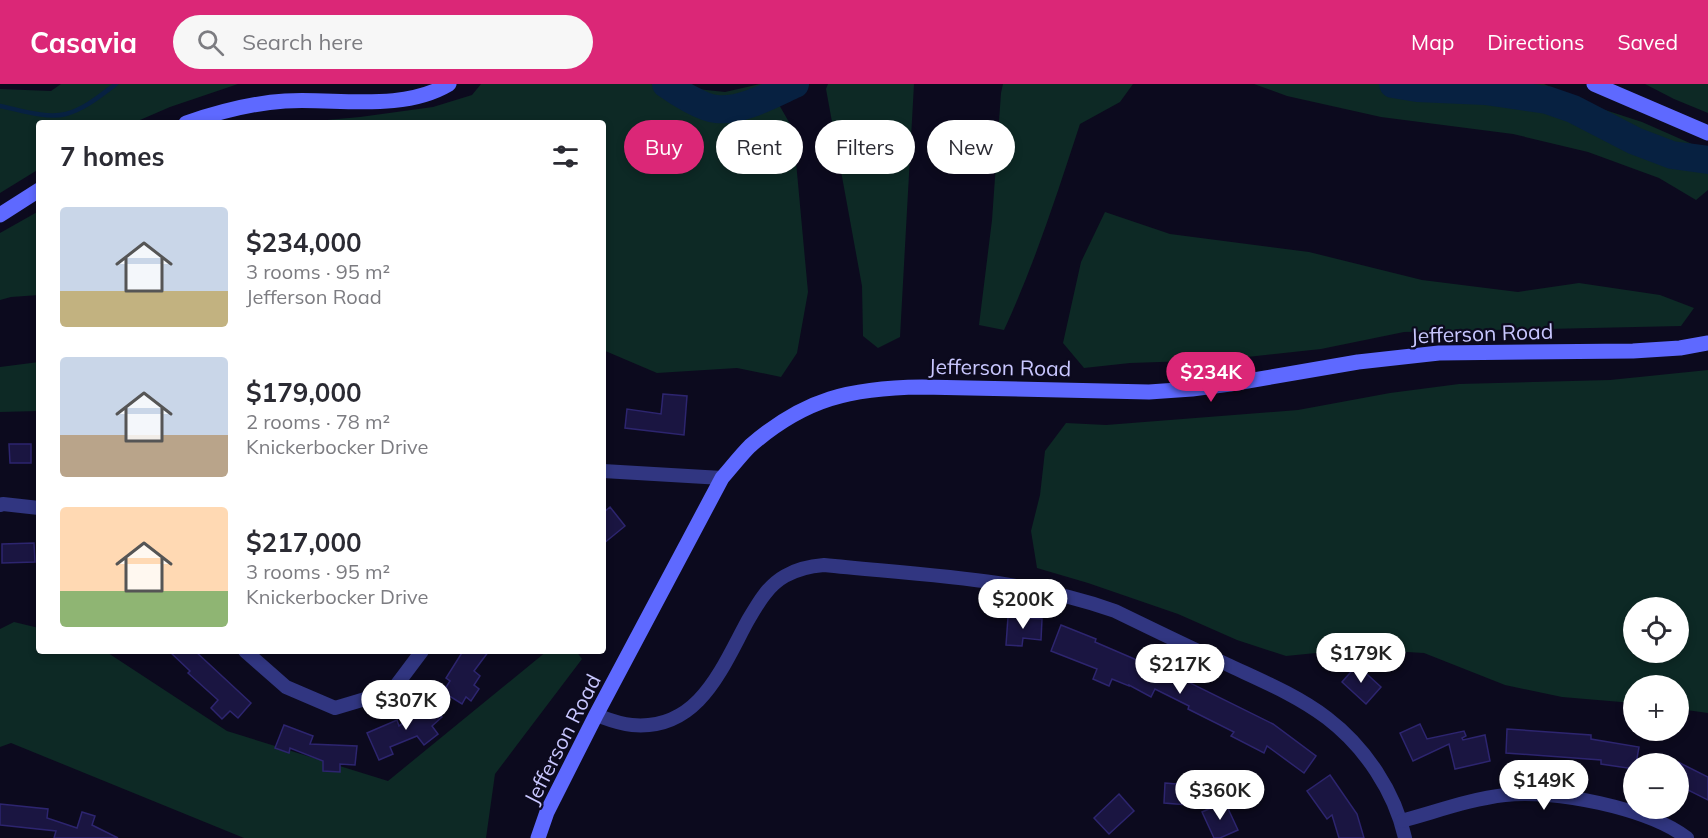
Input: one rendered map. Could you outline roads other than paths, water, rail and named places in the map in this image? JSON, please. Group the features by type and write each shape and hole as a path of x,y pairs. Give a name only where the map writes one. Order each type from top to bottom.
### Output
{"street":[{"path":"196,120 232,109 262,104 314,100 388,101 413,98 438,91 449,84"},
{"path":"1594,84 1708,134"},
{"path":"0,214 36,192"},
{"name":"Jefferson Road","path":"538,838 547,812 596,716 722,478 748,448 772,429 799,411 826,399 888,387 1149,392 1230,384 1358,362 1439,353 1633,351 1680,348 1708,343"},
{"path":"606,471 722,478"},
{"path":"0,505 36,508"},
{"path":"596,716 641,726 668,720 693,706 713,684 764,595 774,584 792,572 824,565 993,581 1088,602 1115,611 1272,686 1312,708 1341,730 1364,755 1383,782 1401,821 1405,838"},
{"path":"248,654 286,687 335,708 392,692 420,654"},
{"path":"1401,821 1496,797 1520,794 1539,795 1562,797 1634,812 1669,826 1687,838"}],"waterway":[{"path":"0,106 42,115 66,114 86,105 116,84"},
{"path":"666,84 704,106 716,109 736,108 795,84"},
{"path":"1393,84 1417,88 1485,91 1547,100 1573,109 1635,141 1672,155 1708,160"}]}
